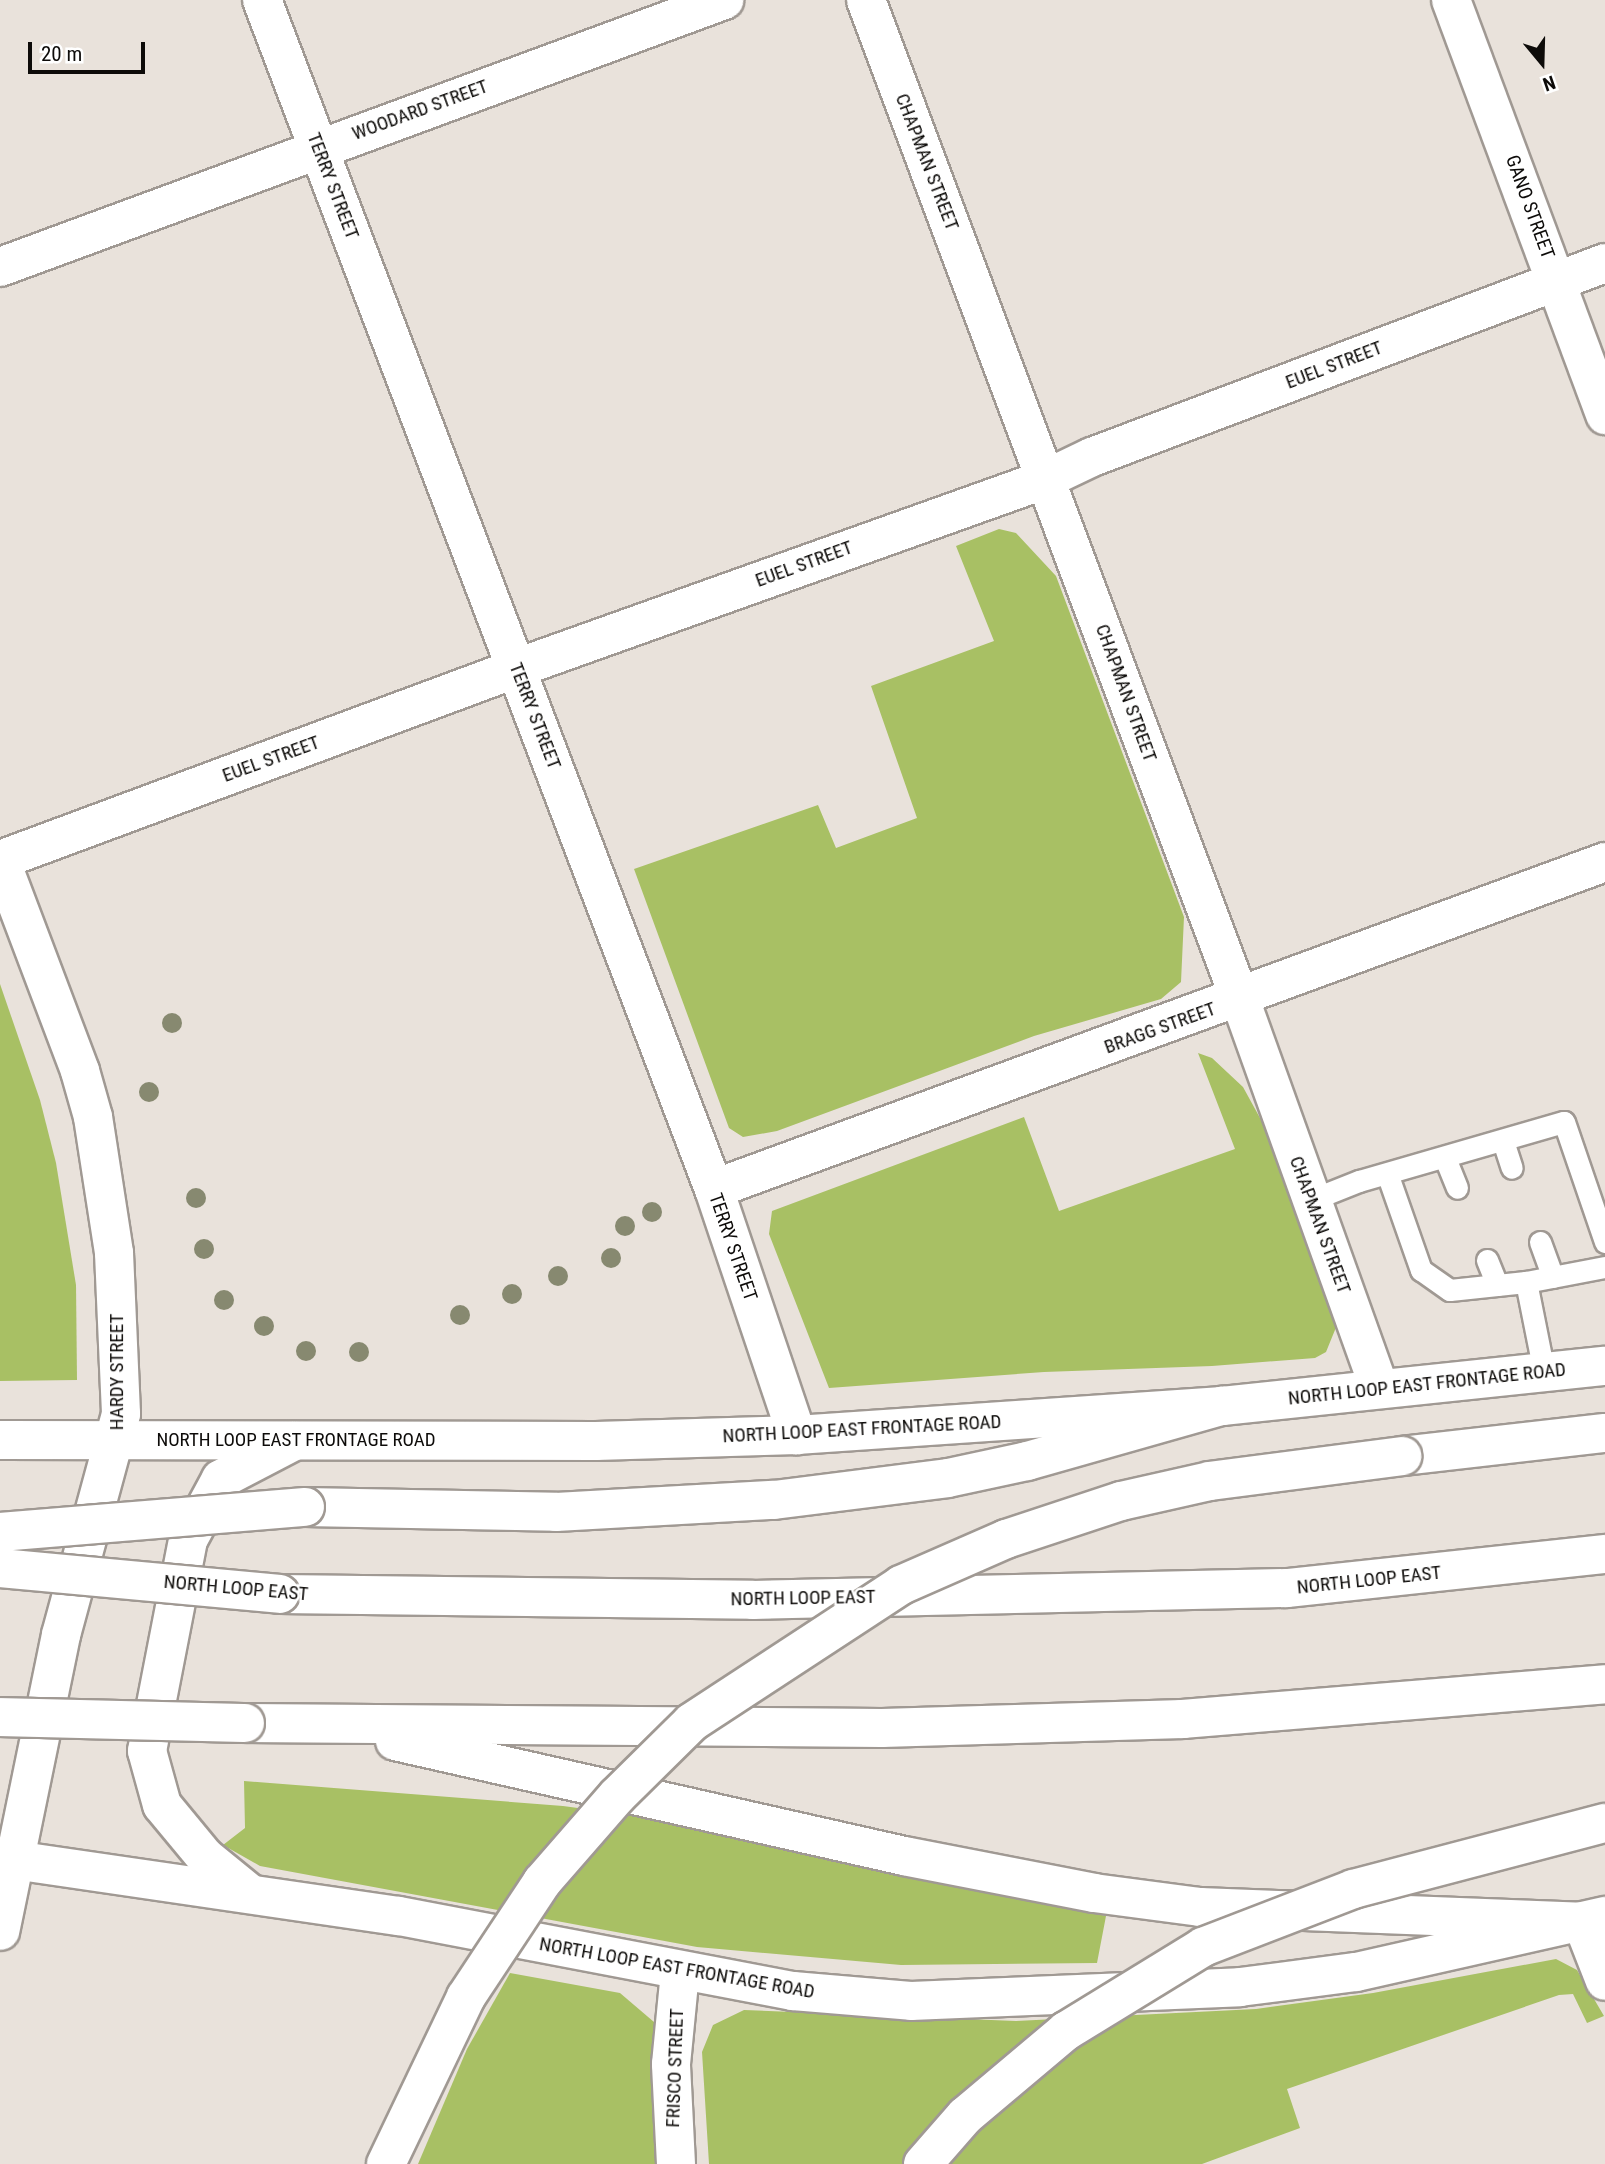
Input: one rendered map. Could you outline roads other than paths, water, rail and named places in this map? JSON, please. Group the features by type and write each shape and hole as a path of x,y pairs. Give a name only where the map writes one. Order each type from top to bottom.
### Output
{"main road":[{"name":"TERRY STREET","path":"262,0 714,1189 797,1435"},
{"name":"WOODARD STREET","path":"0,267 318,147 724,0"},
{"name":"CHAPMAN STREET","path":"866,0 1240,999 1378,1388"},
{"name":"GANO STREET","path":"1451,0 1605,415"},
{"name":"EUEL STREET","path":"0,860 517,668 1046,479 1092,457 1605,263"},
{"name":"HARDY STREET","path":"0,860 80,1071 93,1117 114,1253 121,1401 117,1440 61,1635 8,1858 0,1931"},
{"name":"BRAGG STREET","path":"714,1189 1240,999 1605,862"},
{"name":"NORTH LOOP EAST FRONTAGE ROAD","path":"0,1440 596,1441 797,1435 1222,1406 1605,1366"},
{"path":"0,1532 305,1507 556,1512 774,1500 948,1478 1027,1461 1222,1406"},
{"path":"386,2164 466,1997 542,1882 617,1796 692,1722 801,1646 901,1585 1006,1539 1121,1501 1210,1481 1605,1433"},
{"path":"250,1894 205,1857 162,1805 148,1751 188,1540 203,1509 221,1479 299,1439"},
{"name":"NORTH LOOP EAST","path":"0,1568 280,1594 753,1600 1287,1588 1605,1554"},
{"path":"0,1717 325,1725 882,1728 1183,1719 1605,1684"},
{"path":"325,1725 904,1856 1094,1893 1200,1907 1594,1919 1605,1981"},
{"path":"923,2164 965,2116 1066,2031 1203,1947 1353,1889 1605,1823"},
{"name":"NORTH LOOP EAST FRONTAGE ROAD","path":"8,1858 399,1916 680,1973 793,1991 911,2001 1240,1987 1356,1972 1594,1919"},
{"name":"FRISCO STREET","path":"676,2164 671,2064 680,1973"}],"lane":[{"path":"1311,1200 1359,1181 1388,1176 1564,1122 1605,1242"},
{"path":"1503,1141 1512,1168"},
{"path":"1446,1158 1457,1188"},
{"path":"1388,1176 1421,1270 1450,1290 1525,1282 1605,1267"},
{"path":"1540,1242 1553,1277"},
{"path":"1487,1260 1497,1285"},
{"path":"1525,1282 1544,1372"}]}
